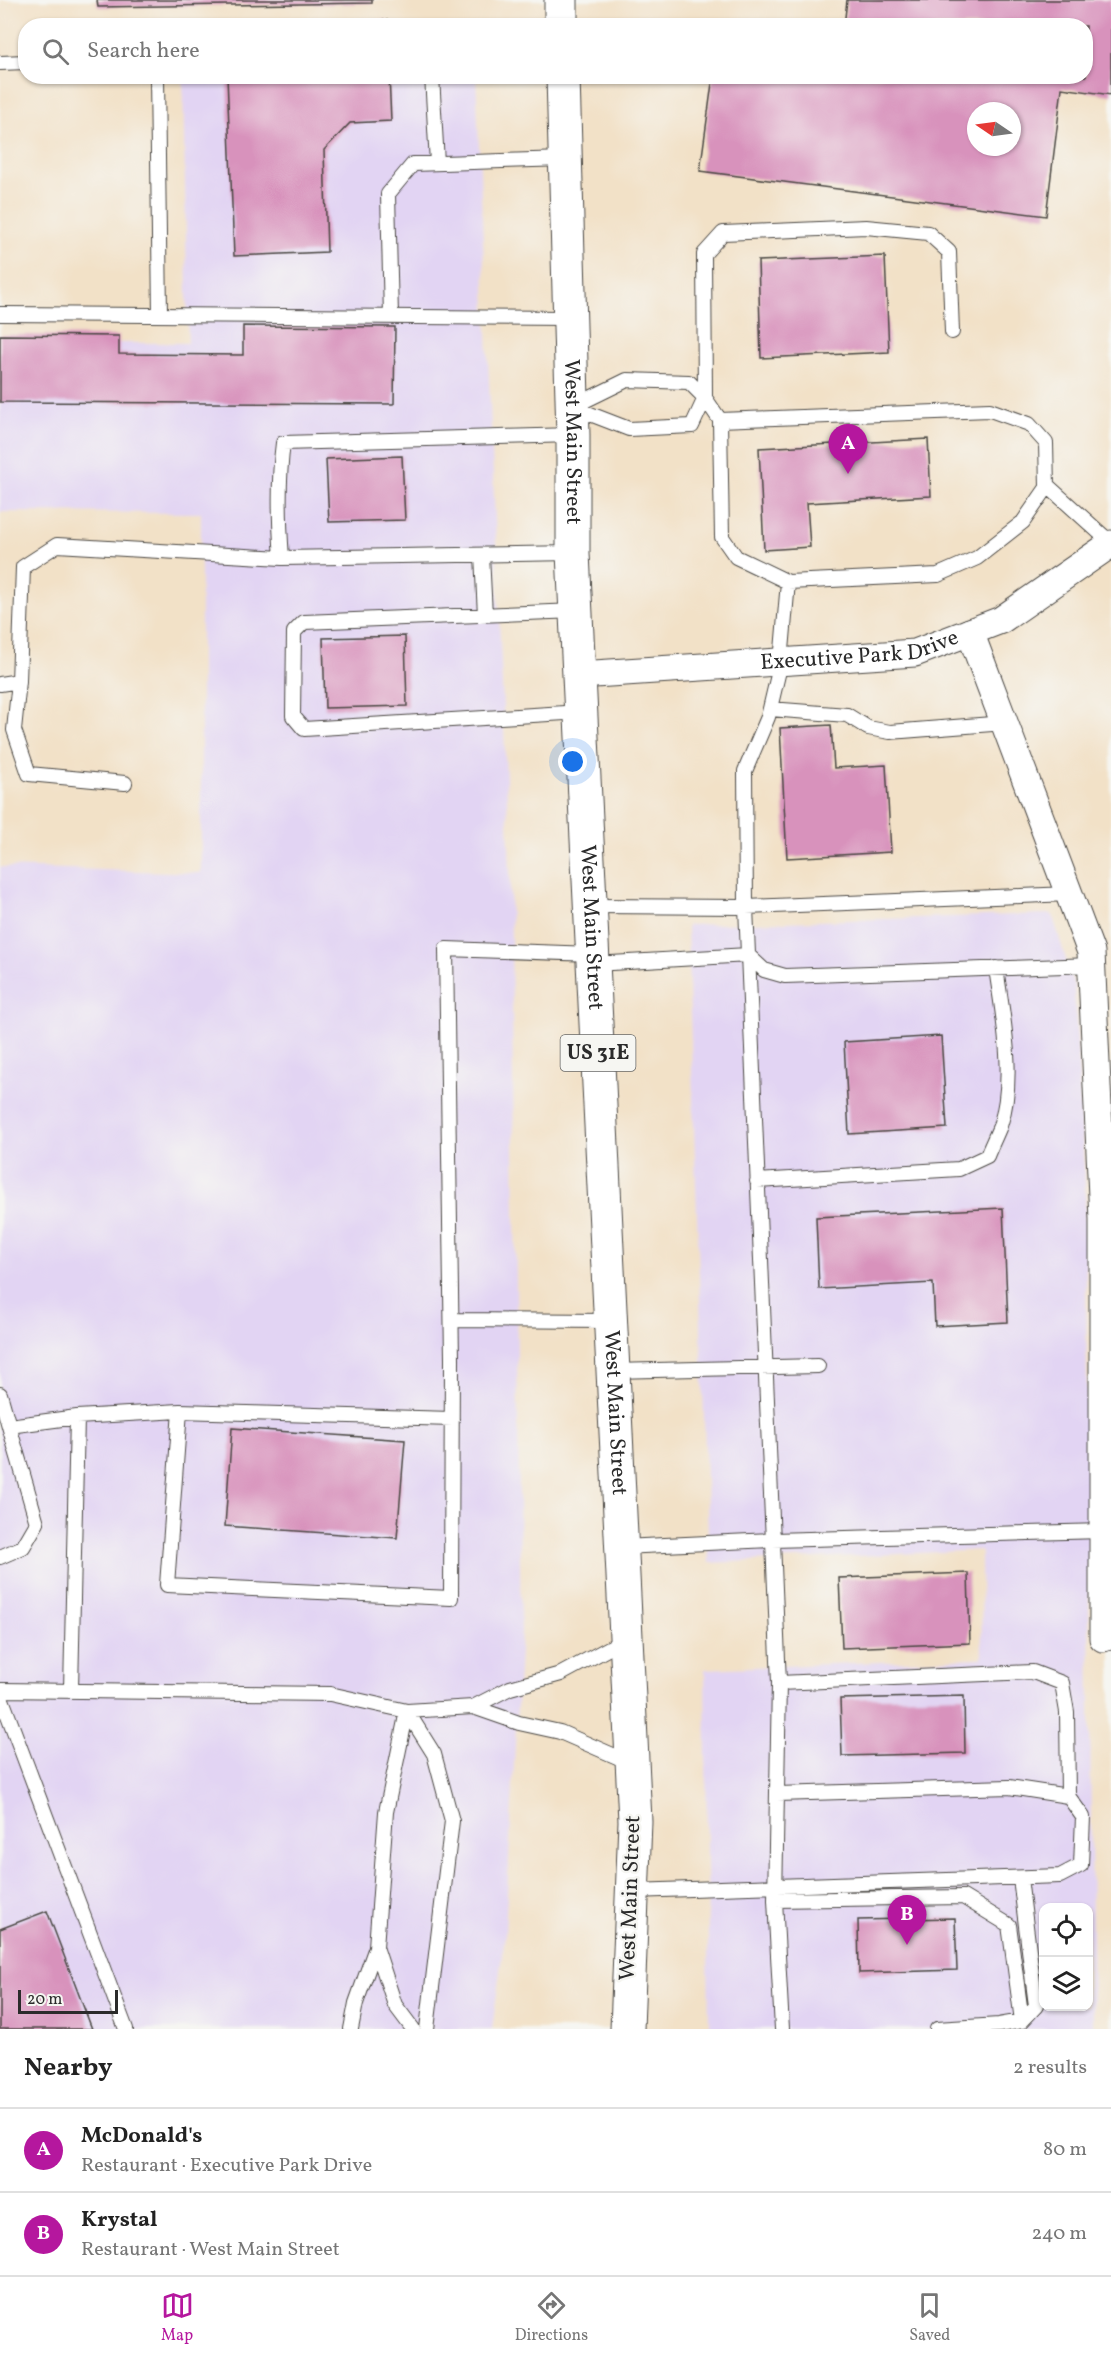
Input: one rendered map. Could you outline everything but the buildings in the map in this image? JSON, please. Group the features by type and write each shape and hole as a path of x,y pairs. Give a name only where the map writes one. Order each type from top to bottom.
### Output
{"main road":[{"path":"561,0 561,18"},
{"name":"West Main Street","path":"563,84 570,318 573,553 635,1821 627,2029"}],"street":[{"name":"Executive Park Drive","path":"579,675 915,653 1001,620 1111,544"},
{"path":"970,632 1092,952 1107,1219 1103,1531 1106,1619"}],"lane":[{"path":"0,63 18,62"},
{"path":"157,84 160,315"},
{"path":"432,84 437,163"},
{"path":"391,316 388,194 413,164 565,159"},
{"path":"282,558 279,507 283,443 572,421 629,429 692,426 705,398 704,254 723,233 866,227 928,233 949,252 952,332"},
{"path":"0,314 570,318"},
{"path":"572,421 627,380 689,382 705,398 720,420 722,537 736,557 788,582 938,575 977,558 1023,522 1048,486"},
{"path":"720,420 990,410 1029,424 1046,443 1047,487 1111,544"},
{"path":"125,783 29,774 14,730 19,681 23,567 57,545 282,558 573,553"},
{"path":"482,555 485,615"},
{"path":"782,2029 775,1894 779,1683 746,907 745,771 770,709 781,662 788,582"},
{"path":"576,611 304,622 294,632 293,716 304,729 581,712"},
{"path":"0,684 19,681"},
{"path":"770,709 847,715 868,728 890,732 1005,723"},
{"path":"591,906 746,907 1069,894"},
{"path":"180,1411 167,1585 451,1598 452,1320 446,950 594,959 748,955 764,969 785,976 1092,965"},
{"path":"757,1181 959,1169 987,1156 1001,1125 1007,1086 1005,1028 996,968"},
{"path":"452,1320 611,1321"},
{"path":"613,1371 818,1366"},
{"path":"0,1394 37,1523 23,1546 0,1557"},
{"path":"9,1426 77,1417 180,1411 452,1419"},
{"path":"71,1690 77,1417"},
{"path":"622,1547 773,1540 1103,1531"},
{"path":"0,1690 330,1694 406,1712 473,1707 510,1688 561,1674 627,1639"},
{"path":"775,1894 1060,1876 1081,1865 1083,1817 1068,1796 1067,1712 1062,1683 1053,1679 1033,1672 779,1683"},
{"path":"0,1694 126,2029"},
{"path":"473,1707 519,1723 560,1732 632,1764"},
{"path":"351,2029 356,2003 376,1947 386,1812 406,1712"},
{"path":"406,1712 435,1754 452,1821 427,2029"},
{"path":"777,1794 1009,1787 1068,1796"},
{"path":"937,2029 999,2025 1022,2021 1036,2006 1020,1878"},
{"path":"633,1891 963,1897 1009,1925 1022,2021"},
{"path":"376,1947 395,2005 413,2029"}],"shaded area":[{"path":"183,84 476,84 510,871 521,1631 505,1934 492,2029 0,2029 0,867 201,873 201,513 0,512 0,343 188,343"},
{"path":"1052,914 1074,986 1085,1183 1092,1903 1039,1903 1039,2011 1093,2011 1093,2029 709,2029 705,1669 982,1658 981,1550 709,1563 687,925"}],"place":[{"name":"McDonald's","path":"848,474"},
{"name":"Krystal","path":"907,1945"}]}
